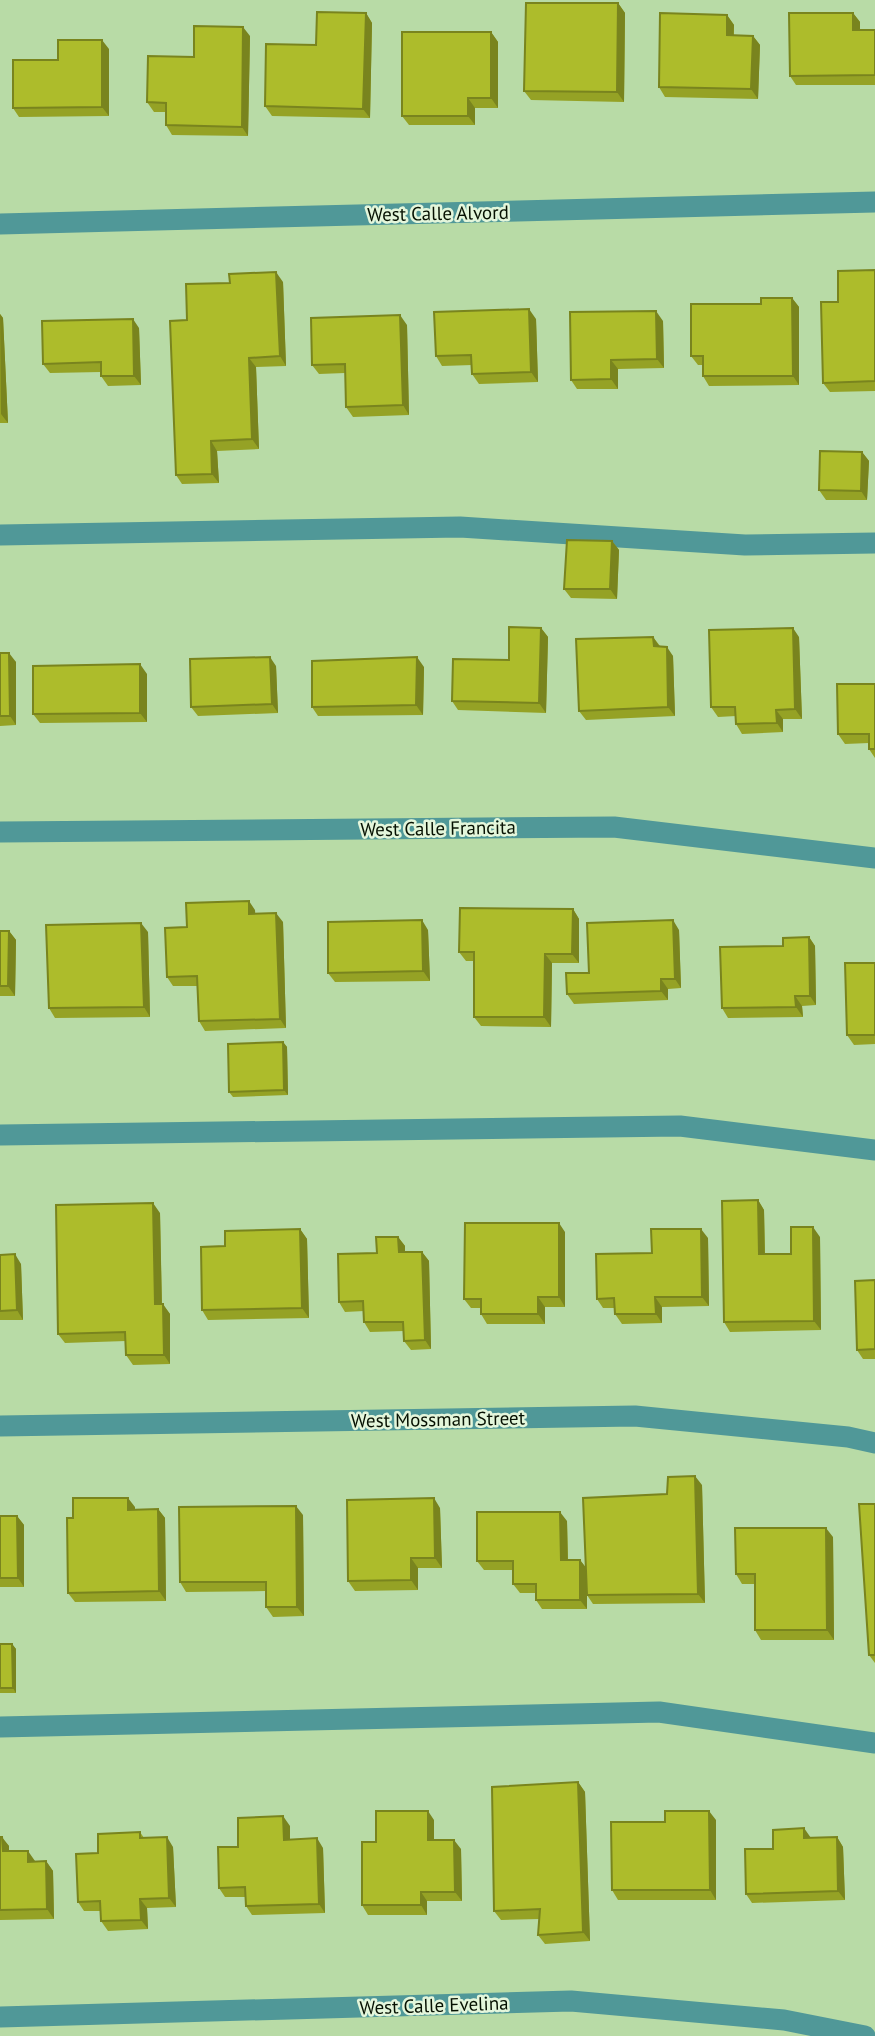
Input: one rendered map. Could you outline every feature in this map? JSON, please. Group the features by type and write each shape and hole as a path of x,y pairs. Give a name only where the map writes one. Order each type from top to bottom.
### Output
{"street":[{"name":"West Calle Alvord","path":"0,224 875,202"},
{"path":"0,535 460,527 745,545 875,543"},
{"name":"West Calle Francita","path":"0,832 614,827 875,858"},
{"path":"0,1135 680,1126 875,1150"},
{"name":"West Mossman Street","path":"0,1426 635,1416 848,1437 875,1443"},
{"path":"0,1727 659,1712 875,1743"},
{"name":"West Calle Evelina","path":"0,2017 570,2001 784,2020 865,2036"}],"building":[{"path":"526,3 618,3 617,92 524,91"},
{"path":"317,12 366,13 363,109 265,106 266,44 316,45"},
{"path":"660,13 727,15 727,35 753,36 751,89 659,87"},
{"path":"789,13 853,13 853,30 875,30 875,75 790,76"},
{"path":"194,26 243,27 242,127 166,125 166,103 147,102 148,56 194,57"},
{"path":"402,32 491,32 491,98 468,98 468,116 402,116"},
{"path":"58,40 102,40 102,107 13,108 13,60 58,60"},
{"path":"875,270 875,381 823,383 821,302 838,302 838,271"},
{"path":"276,272 280,356 249,358 252,439 211,441 212,474 176,475 170,321 187,320 186,284 230,283 229,274"},
{"path":"761,298 792,298 793,376 703,376 703,356 691,356 691,304 761,304"},
{"path":"529,309 531,372 472,374 471,355 436,356 434,312"},
{"path":"656,311 657,359 611,360 611,379 571,380 570,312"},
{"path":"400,315 403,405 346,407 345,364 312,365 311,318"},
{"path":"133,319 134,376 101,376 101,362 43,364 42,321"},
{"path":"820,451 862,452 861,491 819,490"},
{"path":"567,540 612,541 610,589 564,589"},
{"path":"509,627 541,628 539,703 452,701 453,659 509,660"},
{"path":"793,628 795,709 776,710 777,723 736,724 735,707 711,707 709,630"},
{"path":"653,637 654,646 667,647 668,707 579,711 576,639"},
{"path":"0,653 9,653 10,716 0,716"},
{"path":"270,657 272,704 191,707 190,659"},
{"path":"417,657 416,705 312,707 312,661"},
{"path":"140,664 140,713 33,714 33,666"},
{"path":"837,684 875,684 875,749 869,749 869,734 838,734"},
{"path":"249,901 249,914 276,913 280,1019 199,1021 197,976 167,977 165,928 187,927 186,903"},
{"path":"460,908 573,909 572,954 545,954 544,1017 474,1017 474,952 459,952"},
{"path":"422,920 423,971 328,973 328,922"},
{"path":"673,920 675,979 661,979 661,991 567,994 566,973 589,973 587,923"},
{"path":"141,923 144,1007 49,1008 46,925"},
{"path":"0,931 9,931 8,986 0,986"},
{"path":"809,937 810,996 795,996 796,1007 722,1008 720,947 783,946 783,938"},
{"path":"845,963 875,963 875,1035 847,1035"},
{"path":"283,1042 284,1090 229,1092 228,1044"},
{"path":"758,1200 759,1254 791,1254 791,1227 813,1227 814,1321 724,1322 722,1201"},
{"path":"153,1203 155,1304 163,1304 164,1355 126,1355 125,1332 58,1334 56,1205"},
{"path":"465,1223 559,1223 559,1297 538,1297 538,1314 481,1314 481,1299 464,1299"},
{"path":"300,1229 302,1308 202,1310 201,1247 225,1246 225,1231"},
{"path":"651,1229 701,1229 702,1297 655,1297 656,1314 615,1314 614,1298 597,1299 596,1254 652,1253"},
{"path":"376,1237 398,1237 399,1252 422,1252 425,1340 404,1341 403,1322 364,1322 363,1301 339,1302 338,1254 377,1253"},
{"path":"15,1254 17,1310 0,1311 0,1255"},
{"path":"875,1280 875,1349 857,1350 855,1281"},
{"path":"695,1476 698,1594 587,1595 583,1498 667,1494 668,1477"},
{"path":"73,1498 128,1498 128,1510 158,1509 159,1591 68,1593 67,1518 73,1518"},
{"path":"434,1498 435,1558 411,1558 411,1580 348,1581 347,1500"},
{"path":"859,1504 875,1504 875,1655 869,1655"},
{"path":"296,1506 297,1607 266,1607 266,1582 180,1582 179,1507"},
{"path":"477,1512 560,1512 561,1560 580,1560 580,1600 536,1600 536,1584 513,1584 513,1561 477,1561"},
{"path":"0,1516 17,1516 18,1578 0,1578"},
{"path":"735,1528 826,1528 827,1630 755,1630 755,1574 736,1574"},
{"path":"0,1644 12,1644 13,1688 0,1688"},
{"path":"578,1782 583,1932 538,1935 540,1909 494,1911 492,1787"},
{"path":"376,1811 428,1811 428,1840 454,1840 455,1892 421,1892 421,1905 362,1905 362,1842 376,1842"},
{"path":"665,1811 709,1811 710,1890 612,1890 611,1822 665,1822"},
{"path":"283,1816 284,1840 317,1838 319,1904 246,1906 245,1887 219,1888 218,1847 238,1847 238,1818"},
{"path":"804,1828 804,1838 837,1837 838,1891 746,1894 745,1849 773,1849 773,1830"},
{"path":"140,1832 140,1838 167,1837 169,1898 140,1899 141,1920 101,1921 100,1901 78,1902 76,1854 98,1853 98,1834"},
{"path":"0,1837 3,1851 28,1851 28,1862 46,1861 47,1909 0,1910"}]}
